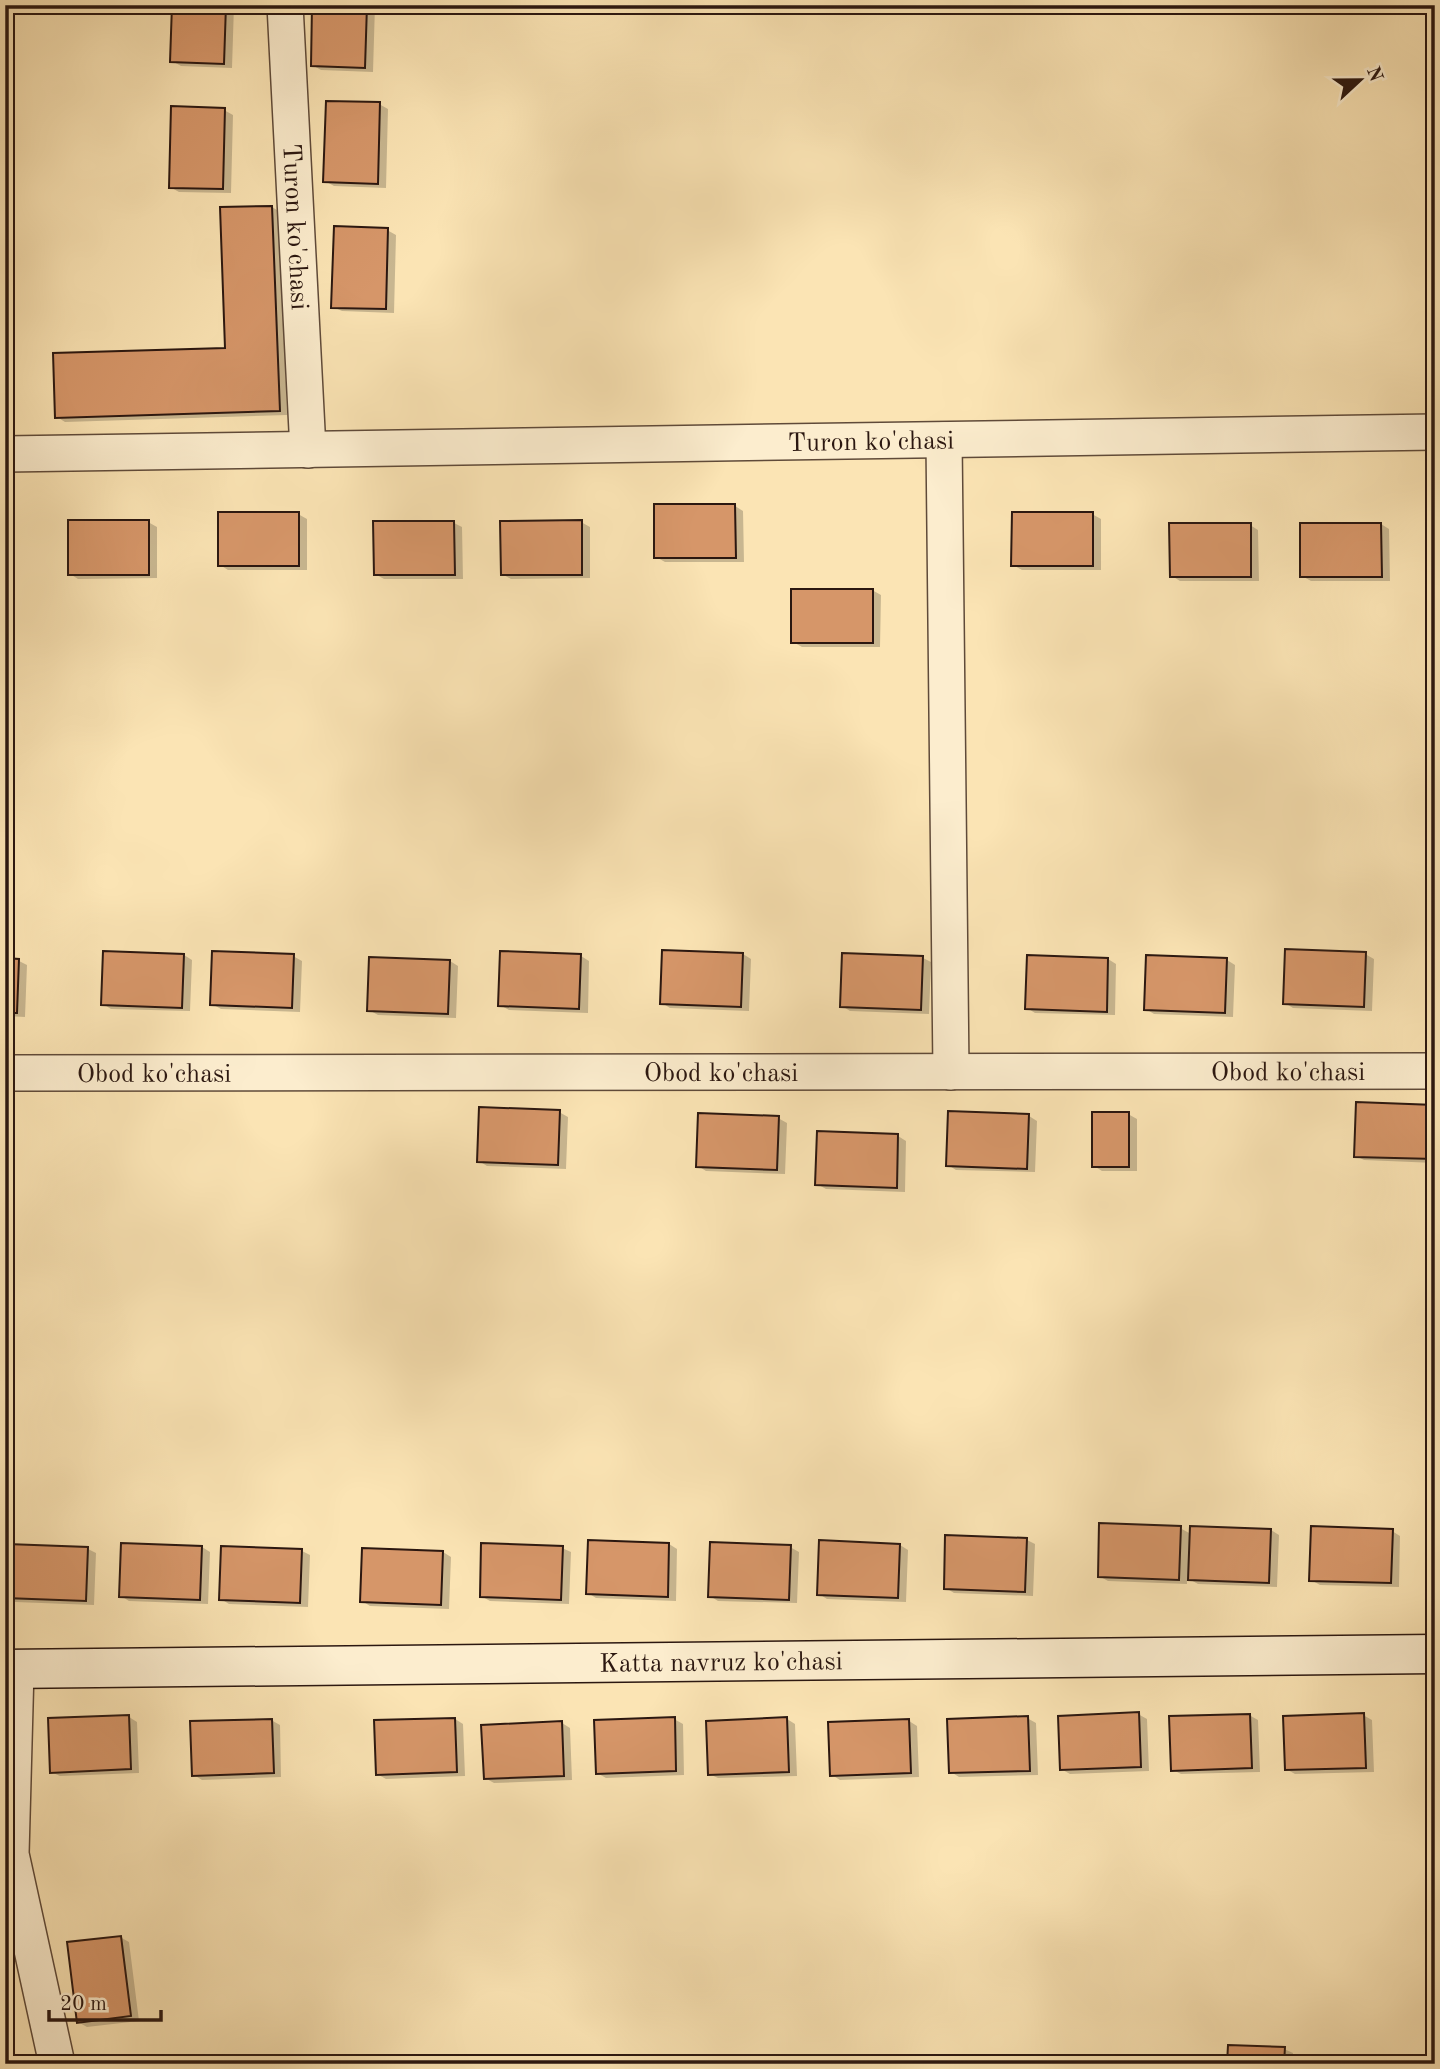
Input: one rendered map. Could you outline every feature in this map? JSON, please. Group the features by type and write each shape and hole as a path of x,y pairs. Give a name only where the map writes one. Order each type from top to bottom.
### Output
{"street":[{"name":"Turon ko'chasi","path":"285,5 308,450"},
{"name":"Turon ko'chasi","path":"5,454 1435,432"},
{"path":"944,440 951,1072"},
{"name":"Obod ko'chasi","path":"5,1073 1435,1071"},
{"name":"Katta navruz ko'chasi","path":"11,1669 1435,1654"},
{"path":"11,1669 11,1854 57,2064"}],"building":[{"path":"172,5 226,5 224,64 170,62"},
{"path":"312,5 367,5 365,68 311,66"},
{"path":"326,101 380,102 378,184 323,182"},
{"path":"171,106 225,108 223,189 169,188"},
{"path":"272,206 280,411 55,418 53,353 225,348 220,207"},
{"path":"334,226 388,228 386,309 331,308"},
{"path":"654,504 735,504 736,558 654,558"},
{"path":"218,512 299,512 299,566 218,566"},
{"path":"1012,512 1093,512 1093,566 1011,566"},
{"path":"68,520 149,520 149,575 68,575"},
{"path":"582,520 582,575 501,575 500,521"},
{"path":"373,521 454,521 455,575 374,575"},
{"path":"1169,523 1251,523 1251,577 1170,577"},
{"path":"1300,523 1381,523 1382,577 1300,577"},
{"path":"791,589 873,589 873,643 791,643"},
{"path":"1285,949 1366,952 1364,1007 1283,1004"},
{"path":"662,950 743,953 741,1007 660,1004"},
{"path":"103,951 184,954 182,1008 101,1005"},
{"path":"212,951 294,954 292,1008 210,1005"},
{"path":"500,951 581,954 579,1009 498,1006"},
{"path":"842,953 923,956 921,1010 840,1007"},
{"path":"1027,955 1108,958 1107,1012 1025,1009"},
{"path":"1146,955 1227,958 1225,1013 1144,1010"},
{"path":"369,957 450,960 448,1014 367,1011"},
{"path":"5,958 19,959 17,1013 5,1013"},
{"path":"1356,1102 1435,1105 1435,1159 1354,1157"},
{"path":"479,1107 560,1110 558,1165 477,1162"},
{"path":"948,1111 1029,1114 1027,1169 946,1166"},
{"path":"1092,1112 1129,1112 1129,1167 1092,1167"},
{"path":"698,1113 779,1116 777,1170 696,1167"},
{"path":"817,1131 898,1134 897,1188 815,1185"},
{"path":"1099,1523 1181,1526 1179,1580 1098,1577"},
{"path":"1190,1526 1271,1529 1269,1583 1188,1580"},
{"path":"1311,1526 1393,1529 1391,1583 1309,1581"},
{"path":"945,1535 1027,1538 1025,1592 944,1589"},
{"path":"588,1540 669,1543 668,1597 586,1594"},
{"path":"819,1540 900,1544 898,1598 817,1595"},
{"path":"710,1542 791,1545 789,1600 708,1597"},
{"path":"121,1543 202,1546 200,1600 119,1597"},
{"path":"481,1543 563,1546 561,1600 480,1597"},
{"path":"7,1544 88,1547 86,1601 5,1598"},
{"path":"221,1546 302,1549 300,1603 219,1600"},
{"path":"362,1548 443,1551 441,1605 360,1602"},
{"path":"1139,1712 1141,1767 1060,1770 1058,1716"},
{"path":"1364,1713 1366,1768 1285,1770 1283,1716"},
{"path":"1250,1714 1252,1768 1171,1771 1169,1716"},
{"path":"129,1715 131,1769 50,1773 48,1718"},
{"path":"1028,1716 1030,1771 949,1773 947,1719"},
{"path":"675,1717 676,1771 596,1774 594,1720"},
{"path":"787,1717 789,1772 708,1775 706,1721"},
{"path":"455,1718 457,1772 376,1775 374,1720"},
{"path":"272,1719 274,1773 192,1776 190,1721"},
{"path":"909,1719 911,1773 830,1776 828,1722"},
{"path":"562,1721 564,1776 484,1779 481,1725"},
{"path":"121,1936 131,2016 77,2023 67,1942"},
{"path":"1228,2045 1285,2047 1284,2064 1227,2064"}]}
